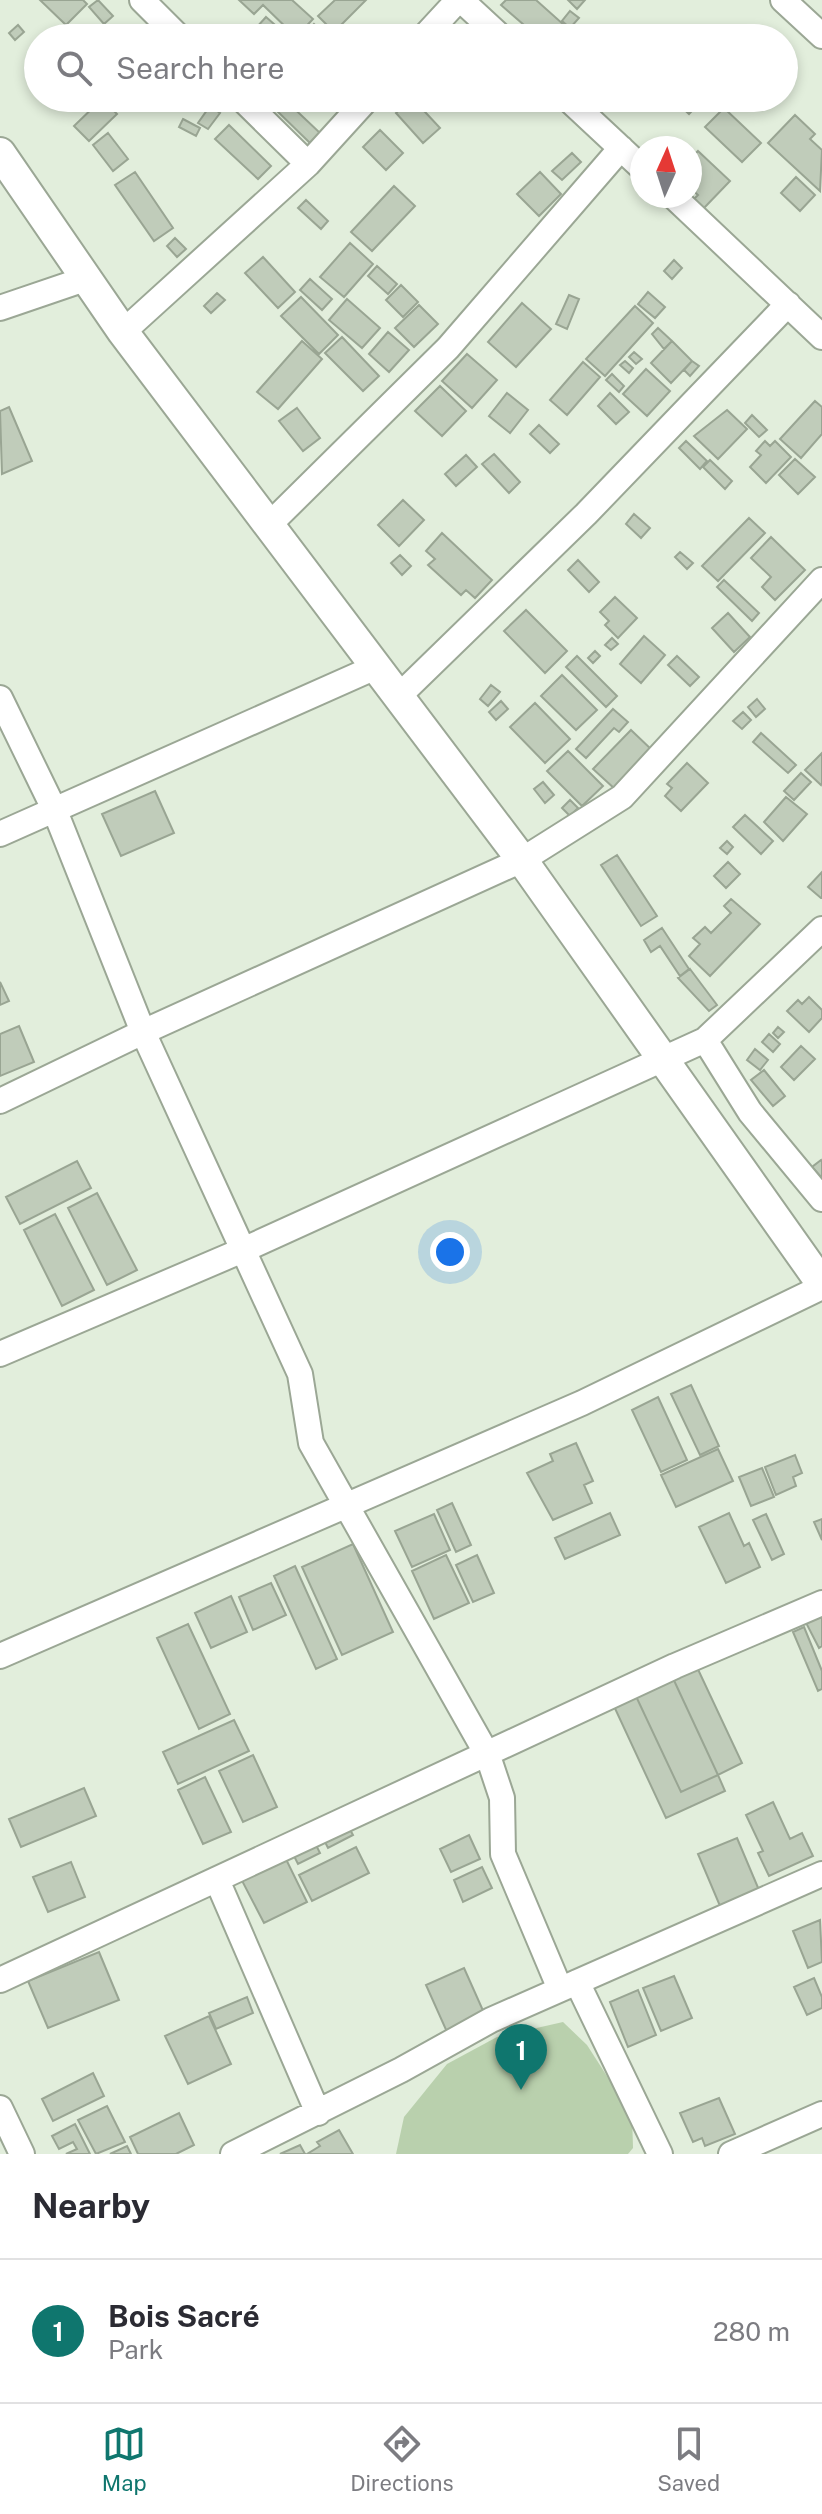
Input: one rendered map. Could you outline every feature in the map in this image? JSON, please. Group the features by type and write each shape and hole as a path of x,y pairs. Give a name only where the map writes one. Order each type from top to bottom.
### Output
{"main road":[{"path":"0,153 123,332 271,523 522,860 661,1059 820,1275"}],"street":[{"path":"142,0 166,24"},
{"path":"436,24 459,0 486,24"},
{"path":"783,0 822,36"},
{"path":"255,112 308,164"},
{"path":"123,332 308,164 355,112"},
{"path":"582,112 630,157"},
{"path":"271,523 448,348 621,148"},
{"path":"686,208 822,337"},
{"path":"0,308 88,278"},
{"path":"400,695 586,514 788,304"},
{"path":"0,1101 143,1032 522,860 622,797 822,580"},
{"path":"0,834 378,666"},
{"path":"0,698 55,811 143,1032 300,1374 311,1443 488,1756 502,1798 503,1854 569,1986 660,2154"},
{"path":"0,1354 243,1250 705,1040 822,929"},
{"path":"705,1040 750,1112 822,1199"},
{"path":"0,1656 582,1403 820,1275"},
{"path":"0,1980 488,1756 675,1666 822,1603"},
{"path":"233,2154 318,2113 491,2020 822,1874"},
{"path":"217,1880 318,2113"},
{"path":"0,2108 22,2154"},
{"path":"731,2154 822,2114"}],"green space":[{"path":"563,2022 587,2045 632,2115 633,2148 628,2154 396,2154 404,2117 447,2064 497,2037"}],"building":[{"path":"40,0 83,0 87,4 65,24"},
{"path":"98,0 113,16 104,24 89,7"},
{"path":"239,0 292,0 313,19 308,24 283,24 263,5 254,14"},
{"path":"335,0 366,0 342,24 326,24 318,16"},
{"path":"506,0 536,0 563,24 523,24 501,5"},
{"path":"568,0 585,0 577,9"},
{"path":"570,11 579,18 574,24 562,21"},
{"path":"266,17 274,24 260,24"},
{"path":"18,25 24,32 15,40 9,33"},
{"path":"89,112 117,114 89,141 74,126"},
{"path":"206,112 220,113 208,129 198,123"},
{"path":"278,112 298,112 320,133 310,143"},
{"path":"425,112 440,128 423,143 396,113"},
{"path":"720,112 728,112 761,143 742,162 705,127"},
{"path":"795,115 815,134 810,139 822,150 820,191 768,143"},
{"path":"183,119 200,128 196,136 179,127"},
{"path":"229,125 271,166 258,179 215,139"},
{"path":"380,130 403,153 386,170 363,147"},
{"path":"108,133 128,159 113,171 93,145"},
{"path":"572,153 581,162 562,180 552,171"},
{"path":"702,155 730,181 702,208"},
{"path":"135,172 173,228 154,241 115,185"},
{"path":"540,172 561,194 539,216 517,194"},
{"path":"796,177 815,195 800,211 781,193"},
{"path":"394,186 415,206 372,251 351,232"},
{"path":"306,200 328,221 321,229 298,208"},
{"path":"175,238 186,249 177,257 167,246"},
{"path":"350,243 373,264 344,297 320,277"},
{"path":"263,257 295,292 278,308 245,273"},
{"path":"674,260 682,268 672,279 664,271"},
{"path":"377,266 397,284 388,294 368,276"},
{"path":"310,279 332,299 322,310 300,290"},
{"path":"401,285 418,302 403,317 386,300"},
{"path":"648,292 665,307 655,318 638,304"},
{"path":"217,293 225,300 211,313 204,306"},
{"path":"569,295 579,299 567,329 556,324"},
{"path":"301,297 338,335 319,354 281,316"},
{"path":"347,299 380,328 362,348 329,320"},
{"path":"522,303 551,329 516,367 488,342"},
{"path":"419,305 438,324 414,347 395,328"},
{"path":"635,306 653,323 605,376 586,359"},
{"path":"658,328 672,341 664,349 652,334"},
{"path":"388,332 409,350 389,372 369,354"},
{"path":"342,337 379,376 363,391 325,353"},
{"path":"302,341 322,359 278,409 257,392"},
{"path":"672,341 692,361 671,383 651,363"},
{"path":"634,352 642,359 636,364 629,357"},
{"path":"467,354 497,380 472,408 442,381"},
{"path":"625,361 633,368 629,373 620,365"},
{"path":"692,361 699,366 690,376 684,370"},
{"path":"583,362 600,377 567,415 550,400"},
{"path":"646,369 670,391 647,416 623,394"},
{"path":"612,374 624,386 619,392 606,380"},
{"path":"440,386 466,411 442,436 415,411"},
{"path":"507,393 528,410 510,433 489,416"},
{"path":"610,393 629,412 616,424 598,406"},
{"path":"815,401 822,407 822,434 801,458 780,439"},
{"path":"9,407 32,461 2,474 0,411"},
{"path":"297,408 320,438 303,451 279,421"},
{"path":"727,410 747,429 718,459 694,436"},
{"path":"752,415 767,430 759,437 745,423"},
{"path":"539,425 559,444 550,453 530,434"},
{"path":"686,441 707,461 700,469 679,448"},
{"path":"765,441 770,446 775,441 791,457 766,483 750,467 761,455 756,451"},
{"path":"494,454 520,482 509,493 482,464"},
{"path":"466,455 477,467 456,486 445,474"},
{"path":"795,459 815,477 798,494 779,475"},
{"path":"710,460 732,481 725,489 703,467"},
{"path":"403,500 424,520 399,546 378,525"},
{"path":"634,514 650,528 641,538 626,524"},
{"path":"749,518 765,533 718,581 702,566"},
{"path":"442,533 492,580 475,598 466,590 461,595 428,565 435,559 426,551"},
{"path":"771,537 805,570 775,600 762,587 771,577 751,558"},
{"path":"680,552 693,563 687,569 675,557"},
{"path":"400,555 411,566 402,575 391,563"},
{"path":"578,560 599,582 589,592 568,570"},
{"path":"724,580 759,613 752,621 717,587"},
{"path":"615,597 637,618 618,638 605,625 609,621 600,612"},
{"path":"526,610 567,651 545,673 504,631"},
{"path":"728,613 750,637 734,652 712,628"},
{"path":"644,636 665,655 641,683 620,664"},
{"path":"612,638 618,644 611,650 605,645"},
{"path":"595,651 600,656 593,663 588,658"},
{"path":"577,656 617,696 606,707 566,667"},
{"path":"677,656 699,677 690,686 668,665"},
{"path":"562,675 597,710 576,730 541,696"},
{"path":"491,685 500,692 488,706 480,699"},
{"path":"757,699 765,709 756,717 748,707"},
{"path":"501,701 508,709 496,720 489,712"},
{"path":"535,703 570,739 545,763 510,727"},
{"path":"613,709 628,722 619,732 614,728 586,758 576,749"},
{"path":"743,712 751,720 742,729 733,721"},
{"path":"631,730 653,751 615,789 593,769"},
{"path":"761,733 796,765 788,773 753,742"},
{"path":"568,751 603,786 582,806 547,771"},
{"path":"822,753 822,783 821,785 805,770"},
{"path":"687,763 708,783 681,811 665,796 672,788 667,784"},
{"path":"801,773 811,782 794,800 784,791"},
{"path":"543,782 554,795 545,803 534,789"},
{"path":"155,791 174,833 121,856 102,814"},
{"path":"786,797 807,814 783,841 764,822"},
{"path":"570,800 578,808 570,816 562,808"},
{"path":"745,815 773,841 761,854 733,827"},
{"path":"727,841 733,847 727,854 720,848"},
{"path":"617,855 657,916 641,926 601,865"},
{"path":"728,862 740,874 726,888 714,876"},
{"path":"822,872 822,898 821,898 808,887"},
{"path":"731,899 760,924 710,976 689,956 700,944 693,938 705,927 711,933 731,913 724,906"},
{"path":"662,928 689,969 680,976 660,946 651,952 644,940"},
{"path":"690,969 717,1005 709,1011 678,978"},
{"path":"0,982 9,1001 0,1005"},
{"path":"809,997 822,1010 822,1018 809,1032 787,1011 798,1000 802,1004"},
{"path":"19,1026 34,1062 0,1076 0,1034"},
{"path":"778,1027 784,1032 778,1038 773,1033"},
{"path":"769,1034 780,1044 773,1052 762,1042"},
{"path":"801,1046 815,1059 794,1080 781,1067"},
{"path":"755,1049 768,1060 760,1070 747,1060"},
{"path":"764,1070 785,1096 773,1106 751,1080"},
{"path":"77,1161 91,1188 20,1224 6,1197"},
{"path":"822,1162 822,1178 812,1167"},
{"path":"97,1193 137,1270 107,1285 68,1208"},
{"path":"55,1214 94,1290 62,1306 24,1230"},
{"path":"691,1385 719,1446 700,1455 671,1394"},
{"path":"658,1397 687,1460 661,1472 632,1410"},
{"path":"576,1443 593,1481 584,1485 592,1503 553,1520 527,1473 553,1461 550,1454"},
{"path":"718,1449 733,1481 676,1507 661,1475"},
{"path":"795,1455 802,1473 793,1477 796,1486 776,1495 765,1467"},
{"path":"762,1468 774,1497 751,1506 739,1477"},
{"path":"452,1503 471,1545 456,1552 437,1510"},
{"path":"610,1513 620,1535 565,1559 555,1538"},
{"path":"729,1513 744,1546 749,1543 760,1567 726,1583 699,1527"},
{"path":"434,1514 450,1550 412,1567 395,1531"},
{"path":"766,1514 784,1554 772,1560 753,1520"},
{"path":"822,1519 822,1540 814,1522"},
{"path":"353,1544 393,1632 342,1655 302,1567"},
{"path":"446,1555 469,1603 434,1619 412,1571"},
{"path":"477,1555 494,1593 473,1602 456,1565"},
{"path":"295,1566 337,1659 316,1669 274,1576"},
{"path":"271,1583 286,1615 253,1630 239,1597"},
{"path":"231,1596 247,1632 211,1648 195,1613"},
{"path":"822,1604 822,1646 819,1648 802,1615"},
{"path":"188,1624 230,1714 199,1729 157,1638"},
{"path":"804,1627 822,1671 822,1689 818,1691 793,1632"},
{"path":"695,1663 742,1763 718,1775 671,1674"},
{"path":"671,1674 718,1775 681,1792 634,1692"},
{"path":"634,1692 681,1792 718,1775 725,1791 666,1818 612,1702"},
{"path":"234,1720 249,1751 178,1784 163,1752"},
{"path":"253,1755 277,1807 243,1822 219,1771"},
{"path":"205,1777 231,1832 203,1844 178,1790"},
{"path":"84,1788 96,1816 21,1847 9,1819"},
{"path":"84,1788 96,1816 21,1847 9,1819"},
{"path":"773,1802 790,1839 802,1833 813,1856 769,1876 758,1853 763,1851 746,1815"},
{"path":"345,1820 353,1835 328,1848 320,1832"},
{"path":"469,1835 480,1859 451,1872 440,1849"},
{"path":"312,1837 320,1853 298,1864 290,1848"},
{"path":"737,1838 759,1890 720,1906 698,1854"},
{"path":"356,1847 369,1873 312,1901 299,1875"},
{"path":"281,1849 307,1902 264,1923 237,1871"},
{"path":"281,1849 307,1902 264,1923 237,1871"},
{"path":"71,1862 85,1897 48,1912 33,1877"},
{"path":"482,1867 492,1888 463,1902 454,1880"},
{"path":"820,1920 822,1962 808,1968 793,1931"},
{"path":"99,1952 119,2000 48,2028 28,1981"},
{"path":"464,1968 485,2015 447,2032 426,1985"},
{"path":"674,1976 692,2018 661,2031 643,1988"},
{"path":"814,1978 822,1997 822,2008 807,2015 794,1987"},
{"path":"638,1990 656,2035 628,2047 610,2002"},
{"path":"247,1997 253,2013 216,2029 209,2013"},
{"path":"209,2016 231,2064 188,2084 165,2036"},
{"path":"93,2073 104,2096 53,2121 42,2099"},
{"path":"719,2098 735,2134 705,2146 702,2138 693,2142 680,2113"},
{"path":"107,2106 125,2142 96,2154 78,2120"},
{"path":"179,2113 194,2145 176,2154 138,2154 130,2137"},
{"path":"75,2124 90,2154 66,2154 77,2149 73,2142 59,2149 52,2136"},
{"path":"339,2130 353,2154 307,2154 320,2146 317,2142"},
{"path":"300,2145 305,2154 280,2154"},
{"path":"127,2146 131,2154 110,2154"}],"place":[{"name":"Bois Sacré","path":"521,2090"}]}
